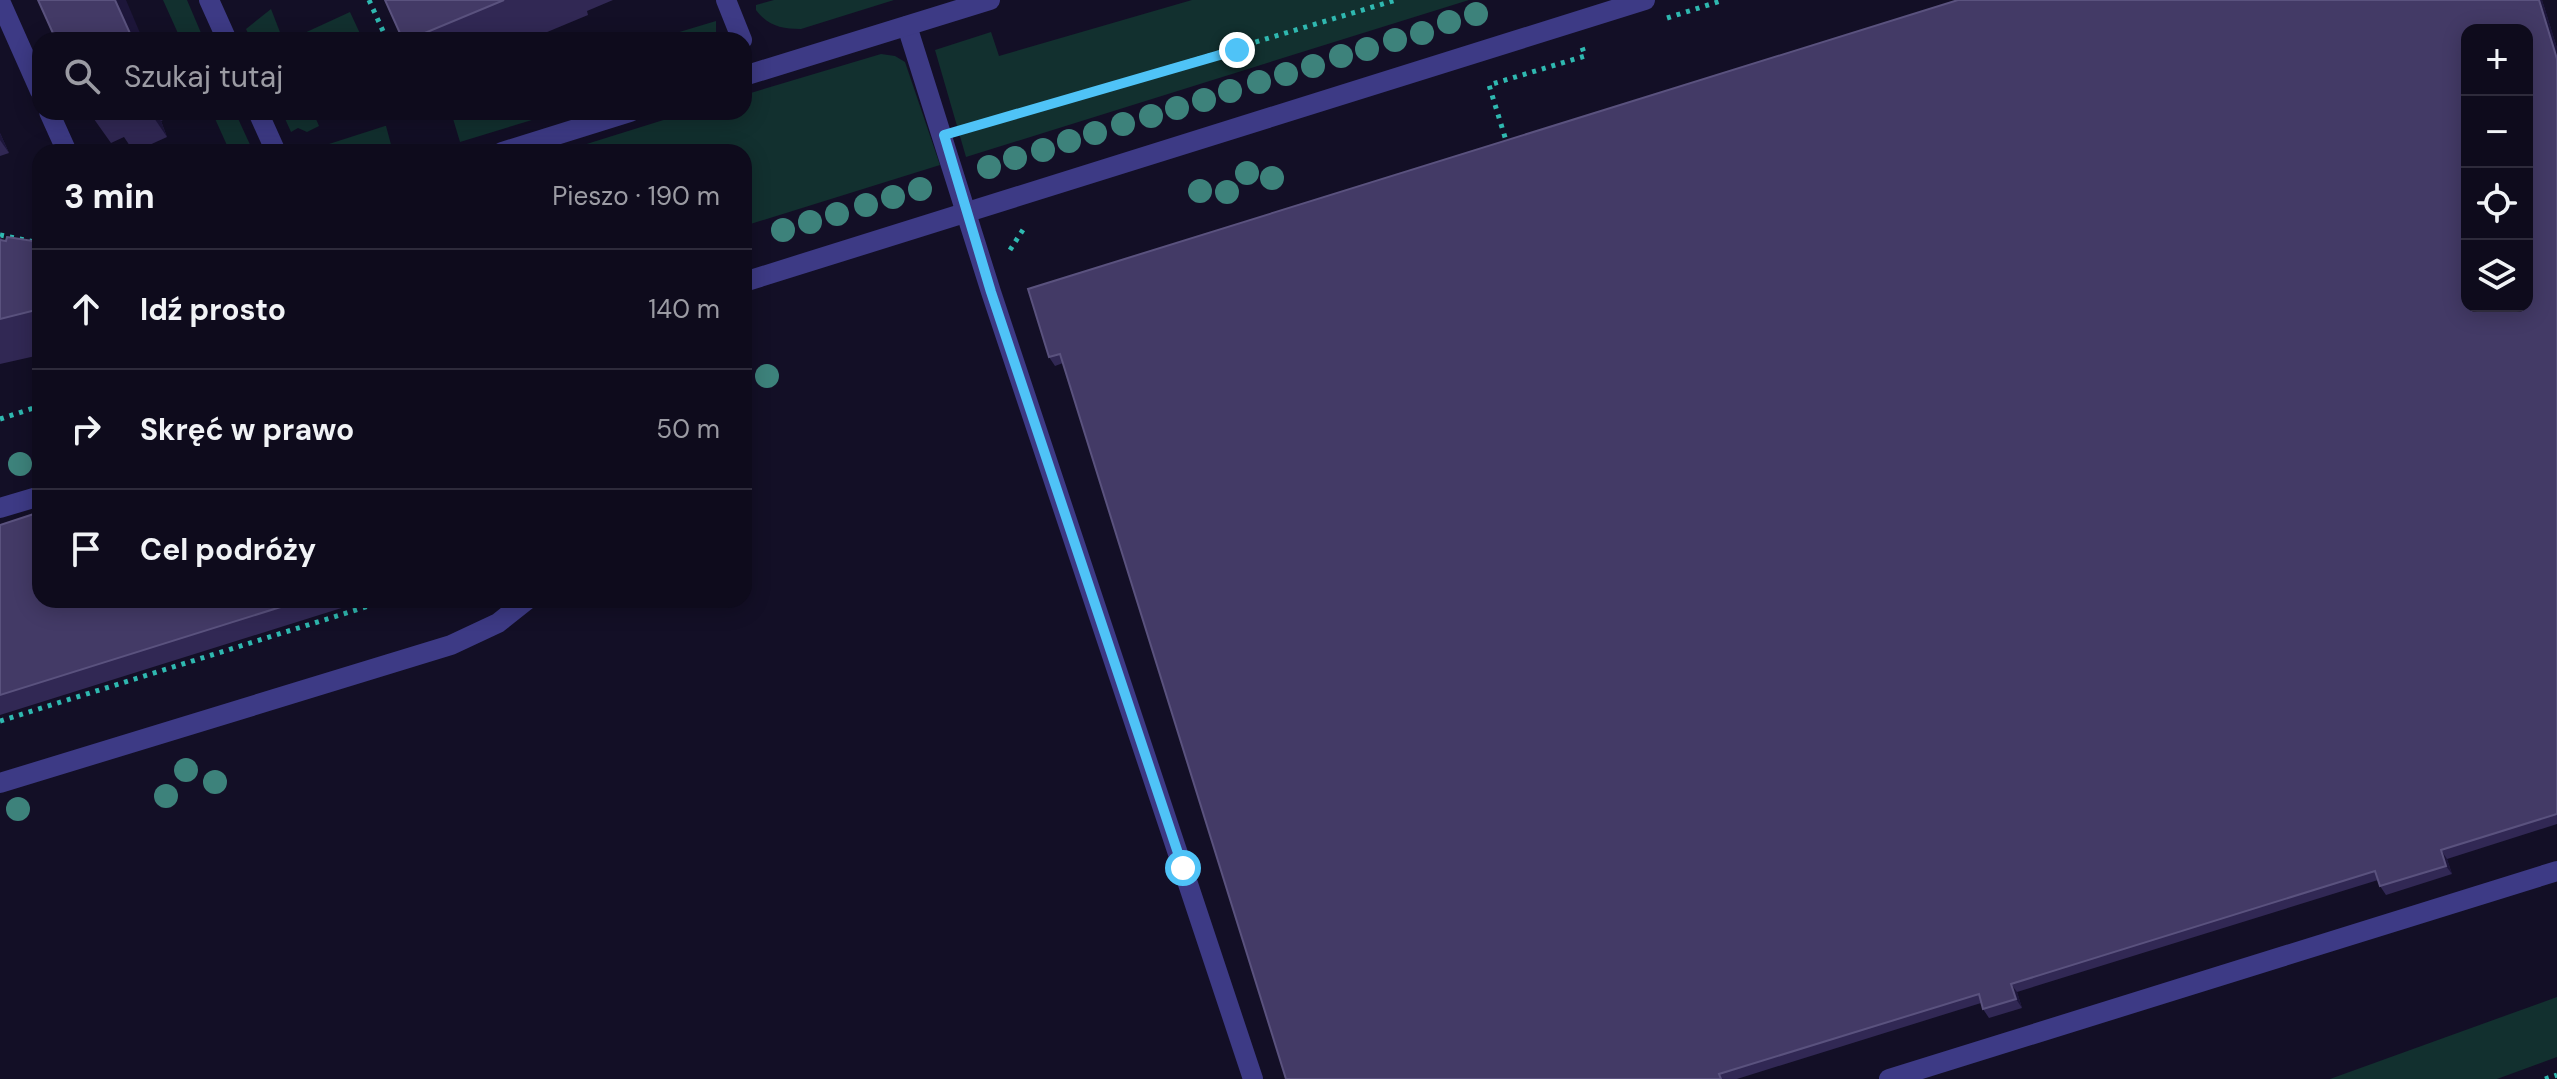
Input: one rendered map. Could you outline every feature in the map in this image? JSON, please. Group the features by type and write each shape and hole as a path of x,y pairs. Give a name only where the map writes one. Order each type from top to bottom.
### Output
{"street":[{"path":"209,0 223,32"},
{"path":"726,0 739,32"},
{"path":"752,73 990,0"},
{"path":"752,280 1645,0"},
{"path":"0,1 32,73"},
{"path":"907,26 969,212 991,292 1253,1079"},
{"path":"53,120 63,144"},
{"path":"262,120 272,144"},
{"path":"528,144 604,120"},
{"path":"0,508 32,498"},
{"path":"0,783 451,645 498,623 517,608"},
{"path":"1889,1079 2557,871"}],"path":[{"path":"369,0 383,32"},
{"path":"944,135 1396,0"},
{"path":"1512,158 1489,85 1585,56 1581,44"},
{"path":"0,235 32,241"},
{"path":"0,419 32,409"},
{"path":"0,721 362,608"},
{"path":"2545,1079 2557,1075"}],"green space":[{"path":"163,0 187,0 201,32 177,32"},
{"path":"774,0 894,0 801,29 776,26 756,10 756,5"},
{"path":"1192,0 1469,0 966,157 935,50 991,32 999,56"},
{"path":"271,9 280,32 247,32 246,29"},
{"path":"350,12 359,32 307,32"},
{"path":"716,21 716,32 679,32"},
{"path":"881,54 895,56 905,62 940,165 752,224 752,144 587,144 663,120 752,120 752,93"},
{"path":"216,120 239,120 250,144 226,144"},
{"path":"286,120 316,120 319,126 307,132 298,128 291,132"},
{"path":"453,120 532,120 460,142"},
{"path":"385,126 391,144 329,144"},
{"path":"2557,997 2557,1057 2497,1079 2330,1079"}],"building":[{"path":"38,0 115,0 129,32 52,32"},
{"path":"385,0 504,0 427,32 399,32"},
{"path":"1958,0 2539,0 2557,59 2557,814 2441,850 2446,866 2380,886 2375,871 2011,984 2016,999 1983,1009 1979,994 1719,1074 1721,1079 1286,1079 1060,354 1049,357 1028,289"},
{"path":"7,237 32,241 32,311 0,319 0,240 6,241"},
{"path":"32,515 32,608 277,608 0,695 0,525"}],"route":[{"path":"1183,868 991,292 944,135 1237,50"}]}
